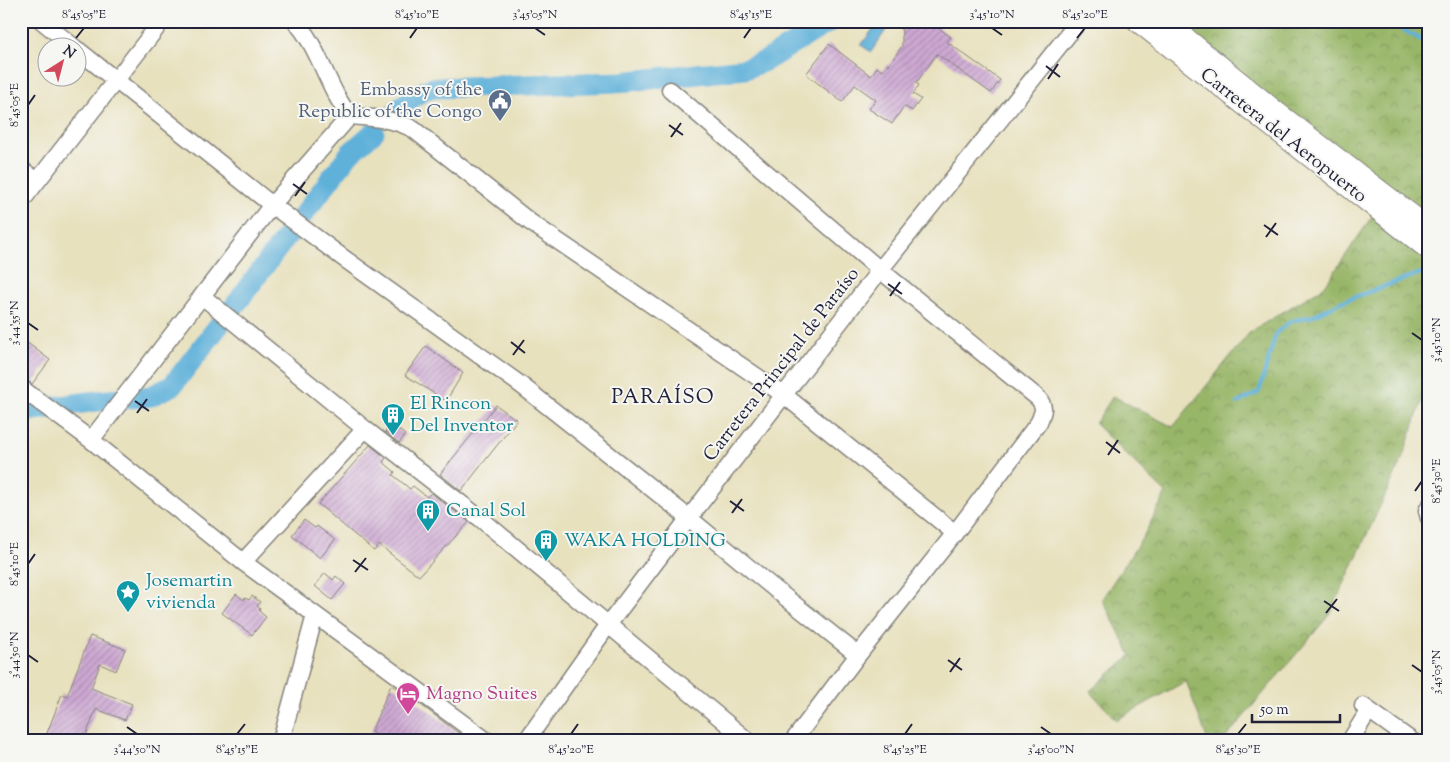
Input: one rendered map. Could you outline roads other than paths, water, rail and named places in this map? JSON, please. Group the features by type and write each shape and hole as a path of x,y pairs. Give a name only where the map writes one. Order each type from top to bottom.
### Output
{"main road":[{"name":"Carretera del Aeropuerto","path":"1137,21 1429,250"},
{"name":"Carretera del Aeropuerto","path":"1165,21 1271,107 1429,228"}],"street":[{"path":"42,21 63,38"},
{"path":"21,202 162,21"},
{"path":"295,21 303,29 340,105 350,116 381,118 400,122 413,129 530,222 784,396 955,533"},
{"name":"Carretera Principal de Paraíso","path":"526,741 608,625 689,518 880,270 1079,21"},
{"path":"88,58 272,205 521,385 689,518 858,656"},
{"path":"670,90 880,270 1043,404 1043,412 1039,422 793,741"},
{"path":"91,440 272,205 350,116"},
{"path":"21,169 37,181"},
{"path":"202,296 481,519 748,741"},
{"path":"26,391 91,440 243,562 487,741"},
{"path":"243,562 366,429"},
{"path":"1429,507 1427,510 1429,518"},
{"path":"281,741 315,615"},
{"path":"1350,741 1366,708 1412,741"}],"water":[{"path":"877,24 886,30 871,52 861,45"}],"waterway":[{"path":"397,111 418,94 434,88 621,82 745,69 765,61 831,21"},
{"path":"1395,21 1398,27 1429,44"},
{"path":"303,215 350,153 374,132"},
{"path":"233,308 290,232"},
{"path":"1238,403 1259,392 1276,333 1291,321 1310,317 1341,302 1421,273"},
{"path":"21,412 89,402 151,396 172,386 220,324"}],"place":[{"name":"Embassy of the Republic of the Congo","path":"500,122"},
{"name":"El Rincon Del Inventor","path":"393,436"},
{"name":"Canal Sol","path":"428,532"},
{"name":"WAKA HOLDING","path":"546,562"},
{"name":"Josemartin vivienda","path":"128,613"},
{"name":"Magno Suites","path":"408,715"}],"district":[{"name":"PARAÍSO","path":"663,398"}]}
